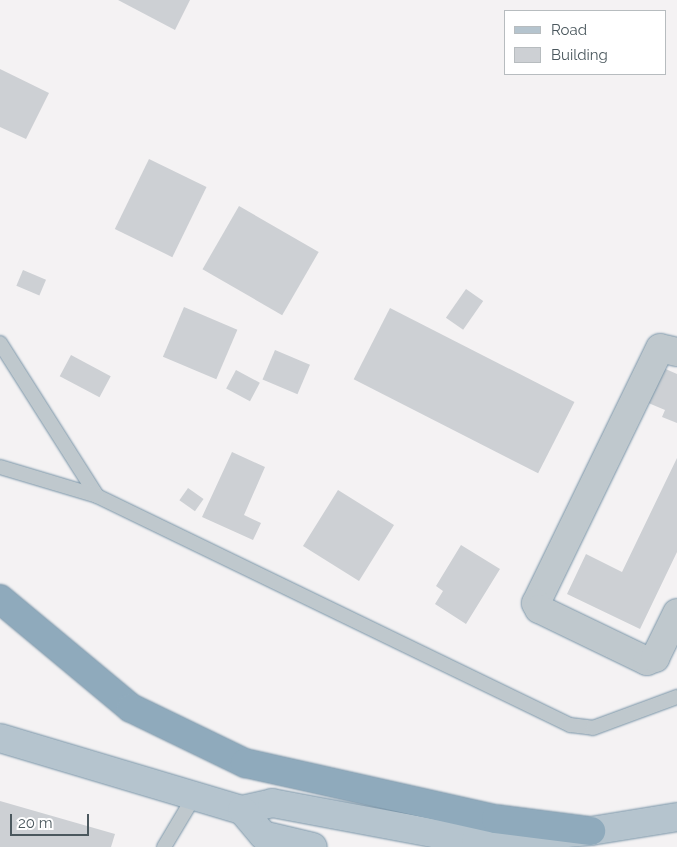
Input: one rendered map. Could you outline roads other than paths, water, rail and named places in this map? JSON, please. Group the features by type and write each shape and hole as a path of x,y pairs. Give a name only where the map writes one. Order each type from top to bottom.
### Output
{"highway":[{"path":"0,599 131,708 246,763 496,819 591,831"}],"main road":[{"path":"0,738 242,810 272,803 476,841 591,831 677,817"},
{"path":"242,810 263,835 313,847"}],"street":[{"path":"677,352 660,348 536,602 539,609 646,661 655,658 677,613"}],"lane":[{"path":"0,343 97,496"},
{"path":"0,467 97,496 570,725 593,728 677,697"},
{"path":"164,847 195,795"}]}
